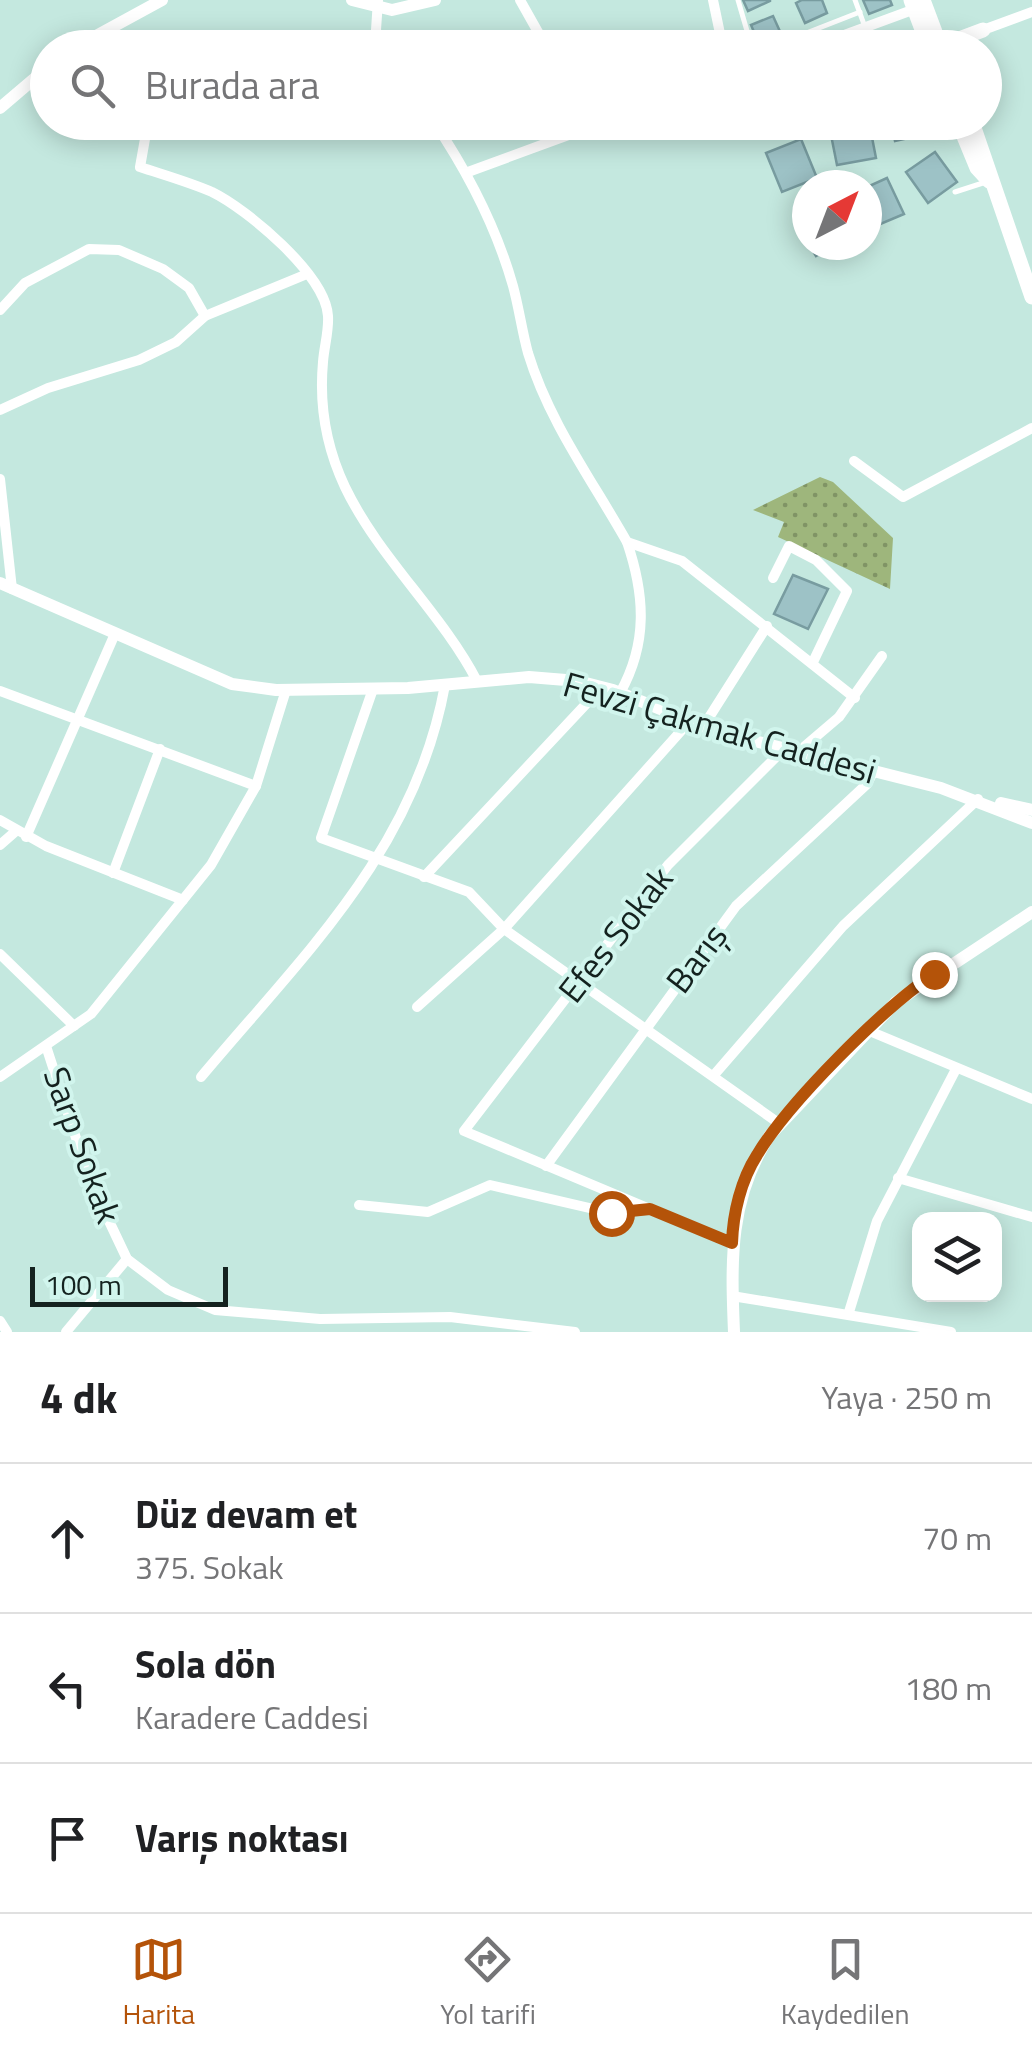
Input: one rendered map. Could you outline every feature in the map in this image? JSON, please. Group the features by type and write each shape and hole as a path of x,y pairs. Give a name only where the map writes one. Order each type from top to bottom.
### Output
{"main road":[{"path":"917,3 929,30"},
{"path":"965,140 977,168 989,181"},
{"path":"979,140 989,165 989,181 1032,297"}],"street":[{"path":"107,30 162,0"},
{"path":"352,0 408,8 435,0"},
{"path":"520,0 537,30"},
{"path":"712,0 720,30"},
{"path":"857,30 917,3"},
{"path":"376,30 378,4"},
{"path":"983,30 1032,12"},
{"path":"0,108 30,82"},
{"path":"145,140 140,167 228,203 279,242 324,298 328,316 320,396 324,427 346,489 402,575 462,652 477,681"},
{"path":"446,140 468,172 498,244 528,354 556,418 627,542 642,601 642,638 620,693"},
{"path":"468,172 551,140"},
{"path":"0,310 26,283 88,250 119,250 163,269 189,288 205,316"},
{"path":"0,410 48,388 140,360 176,342 205,316 307,274"},
{"path":"854,461 903,497 1032,428"},
{"path":"0,478 6,586"},
{"path":"627,542 682,561 855,698"},
{"path":"773,578 789,546 816,560 847,591 813,662"},
{"name":"Fevzi Çakmak Caddesi","path":"6,586 232,684 286,690 373,689 551,677 602,686 696,725 782,750 1032,810"},
{"path":"417,1008 504,928 696,725 767,626"},
{"path":"0,845 22,834 79,719 114,636"},
{"path":"802,755 805,746 855,698 882,656"},
{"path":"201,1077 370,874 408,808 430,750 446,684"},
{"path":"424,878 602,686"},
{"path":"373,689 321,838 469,892 504,928 580,978 780,1124"},
{"path":"0,1077 74,1026 114,990 211,865 256,786 286,690"},
{"path":"0,692 256,786"},
{"path":"113,873 160,750"},
{"name":"Efes Sokak","path":"546,1166 464,1132 668,865 782,750"},
{"name":"Barış","path":"546,1166 736,906 867,784 873,772"},
{"path":"714,1075 843,926 978,800"},
{"name":"Fevzi Çakmak Caddesi","path":"978,800 1032,823"},
{"path":"0,820 22,834 184,900"},
{"path":"734,1332 732,1243 740,1193 754,1158 780,1124 867,1030 912,989 1032,912"},
{"path":"0,954 74,1026"},
{"path":"867,1030 1032,1099"},
{"name":"Sarp Sokak","path":"46,1046 90,1181 127,1259 168,1290 215,1310 320,1319 450,1317 575,1332"},
{"path":"850,1312 877,1222 956,1070"},
{"path":"546,1166 732,1243"},
{"path":"898,1178 1032,1217"},
{"path":"359,1205 428,1212 490,1185 611,1213 650,1209"},
{"path":"66,1332 127,1259"},
{"path":"732,1296 850,1312 951,1332"},
{"path":"450,1317 453,1332"},
{"path":"320,1319 323,1332"},
{"path":"0,1321 7,1332"}],"lane":[{"path":"738,0 747,30"},
{"path":"855,0 865,27"},
{"path":"814,30 860,12"},
{"path":"955,192 989,181"}],"green space":[{"path":"820,477 833,482 893,538 890,589 778,537 784,522 753,510"}],"building":[{"path":"743,0 770,0 770,1 748,11"},
{"path":"822,0 827,13 805,23 796,3"},
{"path":"863,0 890,0 892,5 869,14"},
{"path":"773,16 779,30 753,30 751,25"},
{"path":"801,140 814,170 792,170 792,188 782,192 766,153"},
{"path":"832,140 872,140 876,158 837,165"},
{"path":"935,152 957,182 928,203 906,172"},
{"path":"887,178 904,214 882,223 882,180"},
{"path":"793,575 828,589 808,629 774,614"}],"route":[{"path":"611,1213 650,1209 732,1243 740,1193 754,1158 770,1135 867,1030 934,974"}]}
